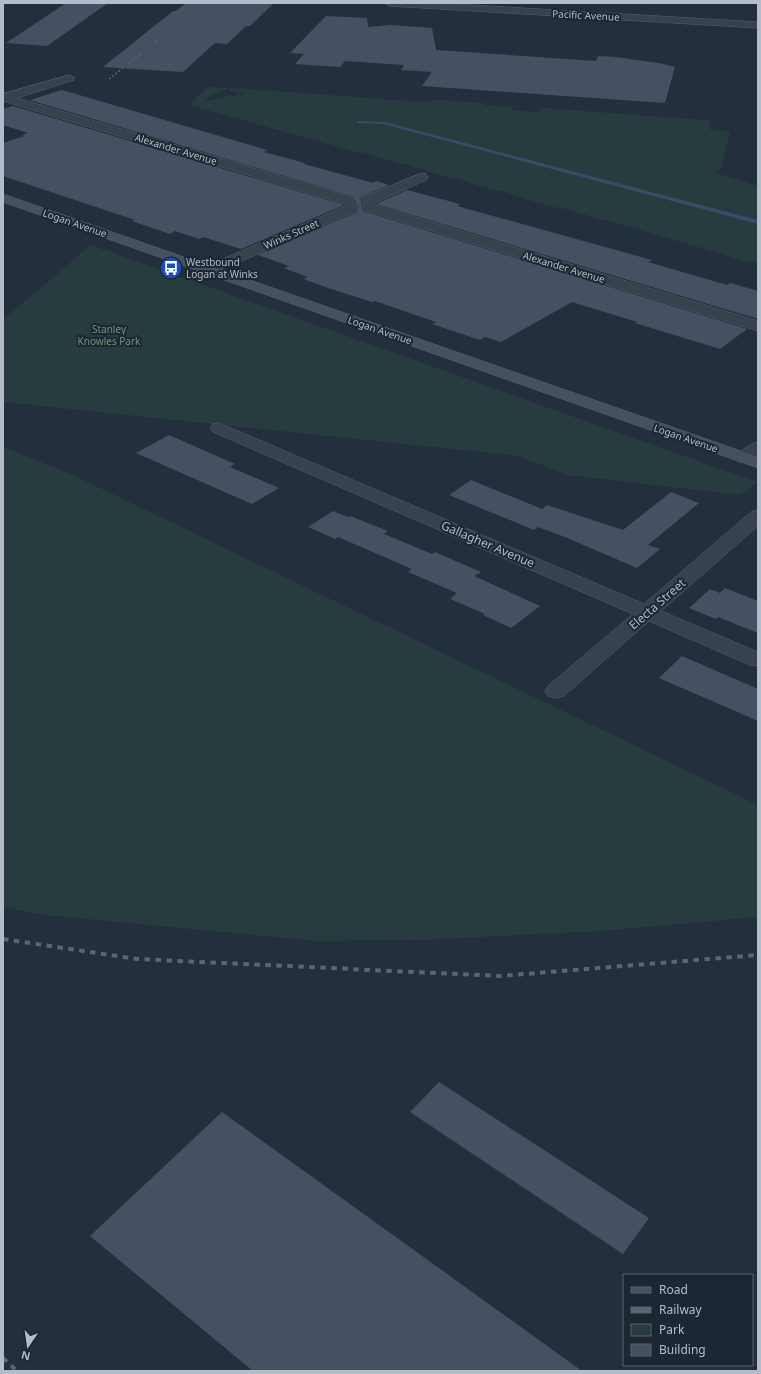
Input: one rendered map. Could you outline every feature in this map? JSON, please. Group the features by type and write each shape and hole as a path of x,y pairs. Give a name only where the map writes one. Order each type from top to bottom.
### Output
{"main road":[{"name":"Logan Avenue","path":"3,198 751,461"}],"street":[{"name":"Pacific Avenue","path":"390,3 758,25"},
{"path":"4,98 70,78"},
{"name":"Alexander Avenue","path":"4,98 350,205"},
{"path":"350,205 358,209 422,176"},
{"name":"Alexander Avenue","path":"368,204 758,326"},
{"name":"Winks Street","path":"210,270 350,205"},
{"name":"Gallagher Avenue","path":"219,428 758,660"},
{"path":"751,461 758,448"},
{"name":"Electa Street","path":"556,691 758,516"}],"green space":[{"path":"208,87 228,88 222,92 210,96 205,100 211,101 229,95 243,95 245,93 229,91 232,88 424,102 438,100 484,103 484,105 512,107 511,110 540,112 542,108 707,120 710,123 709,129 730,132 721,168 713,172 758,186 758,263 748,262 604,219 602,220 563,208 561,209 511,195 512,194 468,183 470,182 456,178 453,179 362,152 360,153 189,105"},
{"name":"Stanley Knowles Park","path":"91,245 757,482 740,495 567,475 519,456 3,402 3,320"},
{"path":"3,447 71,474 758,805 758,917 601,931 419,940 318,941 44,915 3,907"}],"building":[{"path":"66,3 108,3 47,46 6,43"},
{"path":"186,3 274,3 250,26 246,26 227,44 215,43 183,72 103,67 173,11 176,11"},
{"path":"326,16 367,18 368,27 391,25 432,28 436,50 596,61 598,56 615,57 659,63 675,67 665,103 422,86 432,72 401,70 404,65 345,61 340,67 295,64 304,54 290,53"},
{"path":"62,90 267,150 264,152 305,163 304,164 373,183 376,181 389,185 361,197 361,208 363,211 747,329 720,349 572,302 501,342 485,337 480,340 432,324 436,322 375,301 372,302 328,288 303,279 308,277 284,268 289,266 258,255 357,212 359,207 355,203 356,201 354,197 30,100"},
{"path":"13,106 344,205 241,249 203,237 199,239 175,231 170,234 132,221 135,220 3,176 3,143 25,136 22,135 28,133 3,125 3,109"},
{"path":"407,190 460,204 457,206 652,260 648,262 727,285 730,283 758,291 758,319 376,204"},
{"path":"169,435 235,464 230,467 279,488 252,504 136,453"},
{"path":"471,480 542,509 547,505 623,530 671,492 699,503 648,545 660,549 637,568 565,537 538,527 534,530 449,495"},
{"path":"333,511 388,531 384,534 432,554 435,552 481,572 474,576 540,606 511,628 483,615 485,614 450,599 457,593 408,572 412,569 338,537 335,539 308,527"},
{"path":"725,588 758,601 758,633 718,617 716,619 689,608 710,589 720,593"},
{"path":"682,656 758,689 758,721 659,678"},
{"path":"439,1082 649,1218 623,1254 410,1112"},
{"path":"222,1112 582,1371 253,1371 90,1236"}],"waterway":[{"path":"359,122 383,123 758,222"}],"railway":[{"path":"129,63 141,54"},
{"path":"109,79 123,68"},
{"path":"3,939 137,959 500,976 758,955"},
{"path":"3,1358 17,1371"}],"place":[{"name":"Westbound Logan at Winks","path":"171,268"}]}
